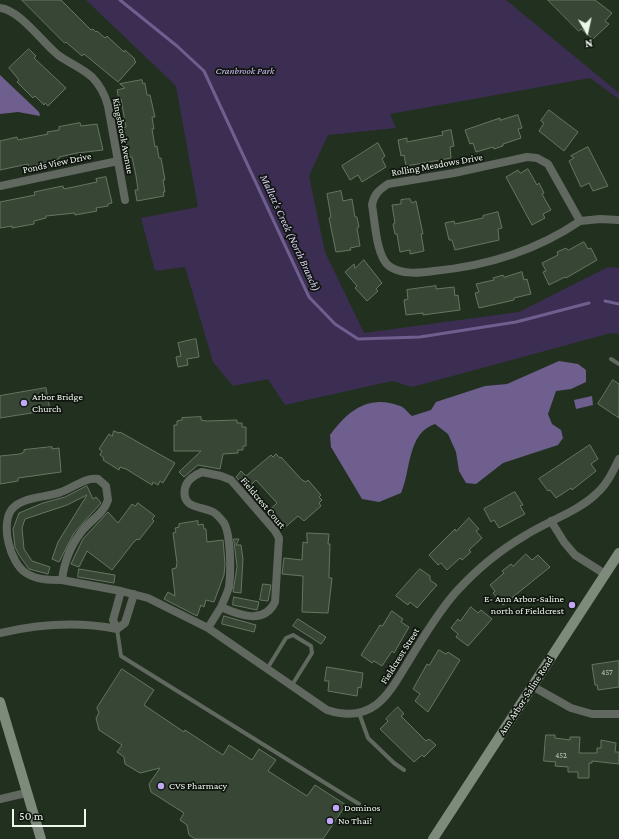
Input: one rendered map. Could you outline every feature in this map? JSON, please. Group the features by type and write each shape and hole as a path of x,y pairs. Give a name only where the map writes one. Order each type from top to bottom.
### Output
{"main road":[{"name":"Ann Arbor-Saline Road","path":"433,839 619,553"},
{"path":"0,702 41,839"}],"street":[{"name":"Kingsbrook Avenue","path":"0,8 7,8 16,14 59,56 91,76 105,95 125,200"},
{"name":"Rolling Meadows Drive","path":"580,221 548,164 537,158 527,157 454,173 388,184 380,189 373,197 372,205 381,256 389,266 398,271 419,273 460,269 488,262 534,246 566,230 580,221 600,219 619,220"},
{"name":"Ponds View Drive","path":"0,186 118,161"},
{"name":"Fieldcrest Street","path":"208,628 327,710 340,714 366,711 380,702 392,690 437,616 469,579 501,551 598,493 609,478 619,458"},
{"name":"Fieldcrest Court","path":"208,628 220,607 228,588 230,575 228,534 225,524 213,512 195,508 189,503 184,494 190,479 202,472 231,480 275,531 279,538 275,602 272,609 265,615 256,617 232,612 220,607"},
{"path":"62,580 63,569 74,543 82,531 102,511 108,500 106,486 98,479 90,478 62,492 22,502 10,513 7,530 10,551 18,566 34,577 62,580 120,590 148,598 208,628"},
{"path":"551,521 564,542 575,555 605,574"},
{"path":"116,629 113,620 120,590"},
{"path":"0,633 50,624 93,626 116,629 125,623 134,594"},
{"path":"532,686 554,700 572,708 592,714 619,714"},
{"path":"0,799 26,793"}],"lane":[{"path":"611,359 619,364"},
{"path":"116,629 121,656 359,804"},
{"path":"267,669 286,638 293,635 311,646 312,653 292,686"},
{"path":"359,713 368,738 394,763 404,770"}],"green space":[{"name":"Cranbrook Park","path":"86,0 506,0 619,93 619,99 590,78 390,114 396,128 328,135 309,176 325,252 364,333 519,312 608,267 619,268 619,334 611,333 412,387 392,381 285,405 268,379 233,386 213,362 185,267 155,271 141,218 198,207 176,86"}],"shaded area":[{"path":"0,75 39,112 40,116 18,112 0,114"},
{"path":"559,361 578,364 586,370 586,382 571,389 556,391 548,414 552,424 561,430 563,438 558,445 503,463 476,484 466,483 459,471 456,452 448,434 435,424 419,435 411,454 401,493 379,502 362,499 331,447 330,435 344,419 360,407 378,402 389,403 400,406 412,416 431,410 436,402 485,386 507,384"},
{"path":"592,396 593,405 576,409 574,400"}],"building":[{"path":"22,0 61,0 91,30 93,29 96,32 97,31 105,38 107,36 124,52 125,50 135,59 134,60 136,62 118,82 84,54 82,56 66,42 65,43"},
{"path":"548,0 595,0 612,13 605,21 609,24 593,39 581,29 579,31"},
{"path":"29,49 36,56 34,58 66,88 48,106 45,103 44,105 35,96 33,98 17,82 19,80 9,68"},
{"path":"142,80 143,84 145,83 147,95 150,95 155,117 152,117 154,129 152,129 155,147 157,146 159,158 161,158 165,180 163,180 165,192 163,192 164,196 137,201 135,190 138,190 136,176 132,157 130,157 125,138 123,128 126,127 121,99 119,100 117,90 125,88 120,84"},
{"path":"549,110 578,132 564,151 539,131 544,123 541,121"},
{"path":"518,115 522,128 518,129 521,138 503,144 503,146 494,149 493,147 476,152 473,143 470,144 465,130 500,118 500,120"},
{"path":"80,123 81,126 97,124 103,150 59,157 59,159 29,167 28,164 0,170 0,141 17,137 18,140 48,134 47,132 59,130 59,127"},
{"path":"451,130 454,146 450,147 451,158 406,166 404,155 401,156 398,140 407,138 407,142 443,135 442,132"},
{"path":"378,143 385,156 382,159 386,167 362,182 358,175 350,180 342,166"},
{"path":"588,147 608,186 593,191 589,183 581,187 569,161 574,158 571,156"},
{"path":"528,169 537,185 539,183 544,193 542,194 551,210 543,214 545,218 532,225 506,177 518,170 520,173"},
{"path":"106,177 112,203 108,204 108,206 96,208 97,211 75,215 75,213 46,216 46,218 34,221 34,224 12,228 12,226 0,228 0,202 35,195 34,192 53,188 63,186 64,189 97,182 96,179"},
{"path":"341,191 343,201 352,199 355,217 357,217 359,227 357,228 360,246 350,248 351,250 336,252 329,218 331,217 327,194"},
{"path":"410,199 412,203 416,201 423,234 421,234 424,251 410,254 410,250 400,252 397,234 395,234 393,224 395,223 392,205 401,204 401,200"},
{"path":"498,212 502,228 498,229 499,240 455,250 452,240 449,240 445,223 454,221 455,224 483,218 483,216"},
{"path":"584,242 588,249 591,248 597,260 566,278 565,277 549,285 543,272 546,271 542,263 558,255 557,252 566,248 568,250"},
{"path":"364,260 382,283 376,289 378,291 367,301 355,288 357,286 345,272 354,264 355,268"},
{"path":"522,272 524,280 527,279 531,294 514,298 514,300 479,308 475,293 479,292 476,284 494,280 493,278 503,275 504,277"},
{"path":"436,286 436,289 454,287 455,296 458,295 460,310 423,315 423,313 406,315 404,300 408,299 407,290"},
{"path":"196,339 199,357 187,359 188,365 178,367 176,357 181,356 178,343"},
{"path":"613,380 619,384 619,418 598,404"},
{"name":"Arbor Bridge Church","path":"46,388 50,410 0,418 0,396"},
{"path":"201,417 201,420 206,421 237,420 237,423 242,423 242,427 246,427 246,446 243,446 243,450 238,450 238,453 223,454 220,469 198,465 184,477 179,472 201,451 174,451 174,425 177,425 177,421 182,420 182,418"},
{"path":"114,431 120,432 175,463 163,483 160,481 158,485 153,482 152,485 126,469 120,467 119,470 103,460 104,458 100,455 102,451 99,449 109,434 112,436"},
{"path":"590,445 598,459 591,464 596,471 572,490 571,488 556,498 550,490 548,491 539,479"},
{"path":"52,447 52,449 59,448 61,472 18,478 18,481 0,484 0,456 20,454 24,452 24,450"},
{"path":"276,454 280,458 281,457 302,480 306,482 308,480 321,495 319,497 322,500 319,503 321,506 304,521 298,516 282,530 267,512 277,503 256,480 247,489 236,477 241,471 246,476 271,455 273,457"},
{"path":"87,486 93,499 96,497 101,503 74,533 59,562 52,559 58,542 87,495 67,505 25,519 22,528 24,549 32,561 50,567 48,574 29,569 15,547 13,529 19,513 43,503 65,497"},
{"path":"515,492 523,505 520,506 525,514 499,528 494,520 491,522 484,509"},
{"path":"138,503 155,516 152,519 154,521 139,540 137,539 133,543 112,570 87,551 79,567 71,564 83,539 108,512 118,523 132,504 135,506"},
{"path":"469,518 479,529 476,531 482,538 469,550 471,552 462,560 460,558 447,570 441,563 438,565 429,555 455,529 456,531"},
{"path":"198,521 198,525 203,524 204,529 206,529 207,542 223,540 225,564 224,575 214,602 206,600 204,607 201,605 197,616 164,599 168,592 175,596 172,569 176,568 177,563 173,533 176,532 175,528 179,527 179,524"},
{"path":"307,533 329,534 329,578 332,578 328,613 302,612 303,576 282,574 284,558 302,560 303,542 307,543"},
{"path":"234,539 239,539 236,545 241,545 243,559 241,593 233,592 237,567"},
{"path":"526,554 532,560 538,555 550,567 503,605 493,593 495,591 490,585 504,573 502,571 511,564 513,566"},
{"path":"79,569 115,575 114,583 78,577"},
{"path":"420,569 430,576 430,580 437,585 417,608 410,602 408,605 396,596"},
{"path":"263,584 271,585 268,601 260,600"},
{"path":"234,597 259,602 257,610 233,605"},
{"path":"471,607 478,613 481,610 492,619 468,646 456,637 458,634 451,628 458,619 460,621"},
{"path":"392,611 403,619 401,622 409,627 394,653 392,651 382,666 374,661 372,663 361,655 380,625 382,626"},
{"path":"224,616 256,625 254,632 222,624"},
{"path":"298,619 326,637 321,644 293,626"},
{"path":"439,650 446,654 448,652 460,660 428,712 415,701 420,694 413,689 427,664 429,665"},
{"path":"619,661 619,687 598,690 597,685 595,685 592,665"},
{"path":"327,667 363,673 361,688 358,687 357,696 328,691 329,681 325,681"},
{"path":"122,669 154,690 144,705 184,732 185,730 223,755 229,745 252,760 259,749 276,760 268,771 307,796 315,785 346,805 323,839 195,839 189,835 187,825 180,820 184,813 151,792 149,784 160,768 140,773 125,764 124,757 117,752 122,745 99,730 96,718 99,713 97,708"},
{"path":"398,707 404,714 401,716 426,741 429,739 436,745 424,757 422,755 414,762 380,729 388,721 386,719"},
{"path":"546,735 555,735 555,738 570,740 570,737 580,737 579,753 597,753 597,748 601,748 601,740 616,743 615,752 619,752 619,764 592,761 592,763 589,763 589,778 578,778 578,772 568,772 568,767 555,766 556,762 544,761"}],"waterway":[{"name":"Mallett's Creek (North Branch)","path":"120,0 177,46 204,71 309,297 335,324 358,339 420,337 516,322 589,303"},
{"name":"Mallett's Creek (North Branch)","path":"605,301 619,304"}],"place":[{"name":"Arbor Bridge Church","path":"24,403"},
{"name":"E- Ann Arbor-Saline north of Fieldcrest","path":"572,605"},
{"name":"CVS Pharmacy","path":"161,786"},
{"name":"Dominos","path":"336,808"},
{"name":"No Thai!","path":"330,821"}]}
